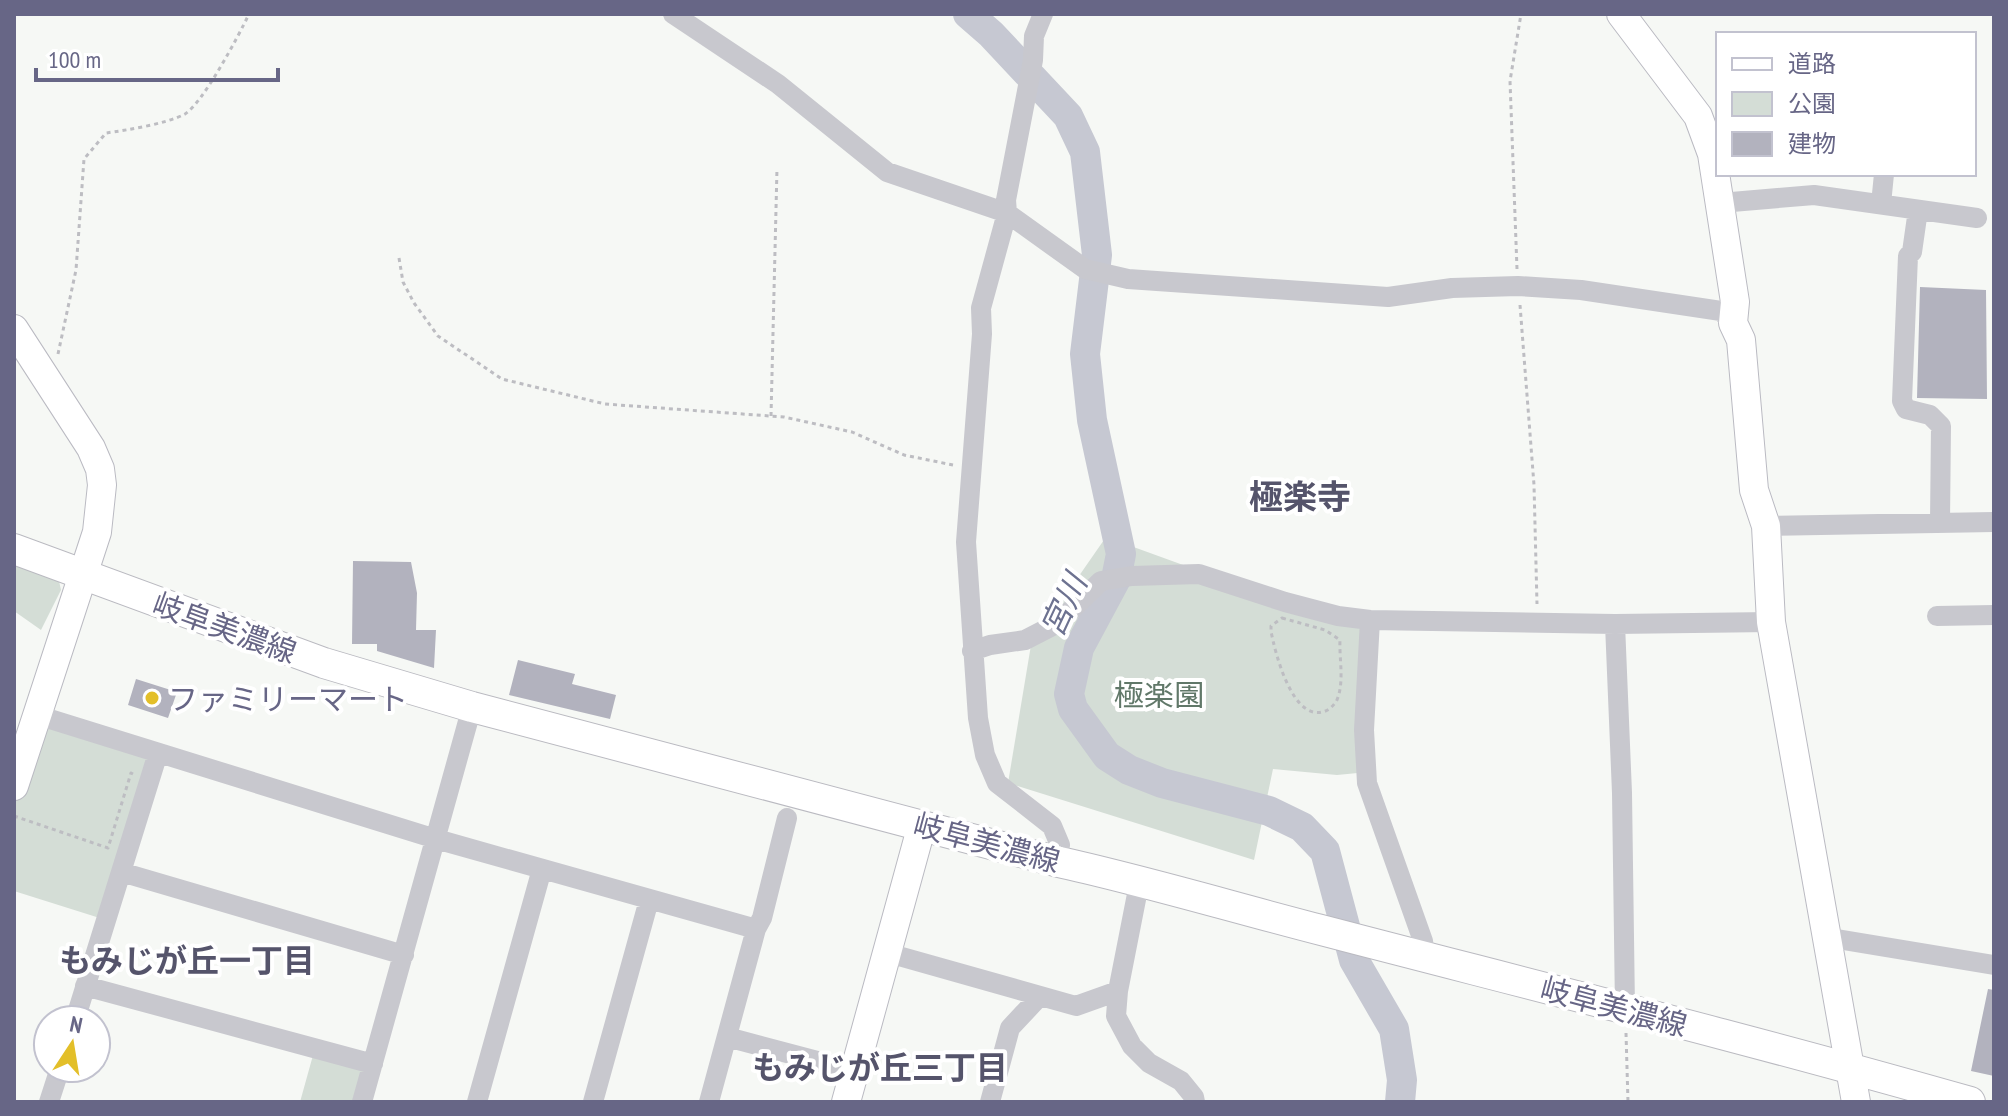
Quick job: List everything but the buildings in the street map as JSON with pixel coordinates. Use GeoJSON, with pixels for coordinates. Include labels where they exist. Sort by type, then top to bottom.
{"type":"FeatureCollection","features":[{"type":"Feature","properties":{"kind":"main road","name":"岐阜美濃線"},"geometry":{"type":"LineString","coordinates":[[14,549],[324,663],[472,707],[1055,861],[1140,879],[1324,931],[1970,1102]]}},
{"type":"Feature","properties":{"kind":"street"},"geometry":{"type":"LineString","coordinates":[[673,14],[778,84],[887,172],[1007,213],[1085,269],[1128,279],[1388,297],[1452,288],[1518,286],[1581,290],[1721,311],[1733,323],[1741,340],[1754,490],[1766,526],[1771,622],[1856,1102]]}},
{"type":"Feature","properties":{"kind":"street"},"geometry":{"type":"LineString","coordinates":[[1043,14],[1034,36],[1033,60],[1006,200],[1007,213],[981,308],[982,334],[966,542],[972,651],[985,755],[997,783],[1052,826],[1060,845],[1055,861]]}},
{"type":"Feature","properties":{"kind":"street"},"geometry":{"type":"LineString","coordinates":[[1621,14],[1698,116],[1712,154],[1735,302],[1733,323]]}},
{"type":"Feature","properties":{"kind":"street"},"geometry":{"type":"LineString","coordinates":[[1881,204],[1884,176]]}},
{"type":"Feature","properties":{"kind":"street"},"geometry":{"type":"LineString","coordinates":[[1720,203],[1814,195],[1977,218]]}},
{"type":"Feature","properties":{"kind":"street"},"geometry":{"type":"LineString","coordinates":[[1918,210],[1912,252],[1908,256],[1902,401],[1906,409],[1930,415],[1941,426],[1940,523]]}},
{"type":"Feature","properties":{"kind":"street"},"geometry":{"type":"LineString","coordinates":[[14,329],[91,448],[100,469],[102,485],[97,532],[14,786]]}},
{"type":"Feature","properties":{"kind":"street"},"geometry":{"type":"LineString","coordinates":[[1766,526],[1994,522]]}},
{"type":"Feature","properties":{"kind":"street"},"geometry":{"type":"LineString","coordinates":[[972,651],[1025,640],[1058,623],[1101,581],[1132,576],[1199,574],[1259,595],[1338,616],[1370,620],[1615,624],[1771,622]]}},
{"type":"Feature","properties":{"kind":"street"},"geometry":{"type":"LineString","coordinates":[[1937,616],[1994,615]]}},
{"type":"Feature","properties":{"kind":"street"},"geometry":{"type":"LineString","coordinates":[[1370,620],[1364,730],[1367,783],[1423,941],[1425,957]]}},
{"type":"Feature","properties":{"kind":"street"},"geometry":{"type":"LineString","coordinates":[[1615,624],[1622,793],[1625,1009]]}},
{"type":"Feature","properties":{"kind":"street"},"geometry":{"type":"LineString","coordinates":[[362,1102],[472,707]]}},
{"type":"Feature","properties":{"kind":"street"},"geometry":{"type":"LineString","coordinates":[[37,715],[436,839],[756,929]]}},
{"type":"Feature","properties":{"kind":"street"},"geometry":{"type":"LineString","coordinates":[[80,1004],[158,753]]}},
{"type":"Feature","properties":{"kind":"street"},"geometry":{"type":"LineString","coordinates":[[709,1102],[787,818]]}},
{"type":"Feature","properties":{"kind":"street"},"geometry":{"type":"LineString","coordinates":[[846,1102],[922,825]]}},
{"type":"Feature","properties":{"kind":"street"},"geometry":{"type":"LineString","coordinates":[[477,1102],[542,869]]}},
{"type":"Feature","properties":{"kind":"street"},"geometry":{"type":"LineString","coordinates":[[121,872],[404,955]]}},
{"type":"Feature","properties":{"kind":"street"},"geometry":{"type":"LineString","coordinates":[[1140,879],[1116,1016],[1132,1046],[1149,1063],[1181,1081],[1195,1102]]}},
{"type":"Feature","properties":{"kind":"street"},"geometry":{"type":"LineString","coordinates":[[593,1102],[649,900]]}},
{"type":"Feature","properties":{"kind":"street"},"geometry":{"type":"LineString","coordinates":[[1825,939],[1994,965]]}},
{"type":"Feature","properties":{"kind":"street"},"geometry":{"type":"LineString","coordinates":[[888,953],[1076,1006],[1118,991]]}},
{"type":"Feature","properties":{"kind":"street"},"geometry":{"type":"LineString","coordinates":[[85,986],[373,1064]]}},
{"type":"Feature","properties":{"kind":"street"},"geometry":{"type":"LineString","coordinates":[[990,1102],[1010,1028],[1039,997]]}},
{"type":"Feature","properties":{"kind":"street"},"geometry":{"type":"LineString","coordinates":[[727,1037],[855,1071]]}},
{"type":"Feature","properties":{"kind":"path"},"geometry":{"type":"LineString","coordinates":[[47,381],[60,348],[76,270],[84,159],[106,133],[185,114],[198,101],[249,14]]}},
{"type":"Feature","properties":{"kind":"path"},"geometry":{"type":"LineString","coordinates":[[1521,14],[1510,81],[1518,286],[1534,485],[1537,622]]}},
{"type":"Feature","properties":{"kind":"path"},"geometry":{"type":"LineString","coordinates":[[771,416],[777,168]]}},
{"type":"Feature","properties":{"kind":"path"},"geometry":{"type":"LineString","coordinates":[[399,258],[403,282],[438,336],[502,379],[605,404],[653,410],[771,416],[852,432],[904,455],[971,469]]}},
{"type":"Feature","properties":{"kind":"path"},"geometry":{"type":"LineString","coordinates":[[1282,618],[1325,630],[1340,640],[1339,684],[1335,702],[1329,711],[1308,712],[1297,703],[1285,682],[1271,631],[1271,626],[1282,618]]}},
{"type":"Feature","properties":{"kind":"path"},"geometry":{"type":"LineString","coordinates":[[14,816],[108,848],[131,773],[150,779]]}},
{"type":"Feature","properties":{"kind":"path"},"geometry":{"type":"LineString","coordinates":[[1625,1009],[1628,1102]]}},
{"type":"Feature","properties":{"kind":"green space","name":"極楽園"},"geometry":{"type":"Polygon","coordinates":[[[1106,537],[1285,602],[1370,620],[1368,772],[1337,775],[1273,769],[1254,860],[1008,783],[1031,645],[1106,537]]]}},
{"type":"Feature","properties":{"kind":"green space"},"geometry":{"type":"Polygon","coordinates":[[[14,540],[53,554],[61,590],[41,630],[14,611],[14,540]]]}},
{"type":"Feature","properties":{"kind":"green space"},"geometry":{"type":"Polygon","coordinates":[[[37,715],[158,753],[106,920],[14,891],[14,786],[37,715]]]}},
{"type":"Feature","properties":{"kind":"green space"},"geometry":{"type":"Polygon","coordinates":[[[315,1048],[373,1064],[362,1102],[300,1102],[315,1048]]]}},
{"type":"Feature","properties":{"kind":"waterway","name":"宮川"},"geometry":{"type":"LineString","coordinates":[[968,14],[991,34],[1068,116],[1085,152],[1097,255],[1085,354],[1092,420],[1121,554],[1116,579],[1079,648],[1069,694],[1073,709],[1107,756],[1129,770],[1162,783],[1269,811],[1302,827],[1325,851],[1354,960],[1394,1029],[1402,1080],[1400,1102]]}},
{"type":"Feature","properties":{"kind":"place","name":"ファミリーマート"},"geometry":{"type":"Point","coordinates":[152,698]}},
{"type":"Feature","properties":{"kind":"district","name":"極楽寺"},"geometry":{"type":"Point","coordinates":[1300,496]}},
{"type":"Feature","properties":{"kind":"district","name":"もみじが丘一丁目"},"geometry":{"type":"Point","coordinates":[187,960]}},
{"type":"Feature","properties":{"kind":"district","name":"もみじが丘三丁目"},"geometry":{"type":"Point","coordinates":[880,1067]}}]}
